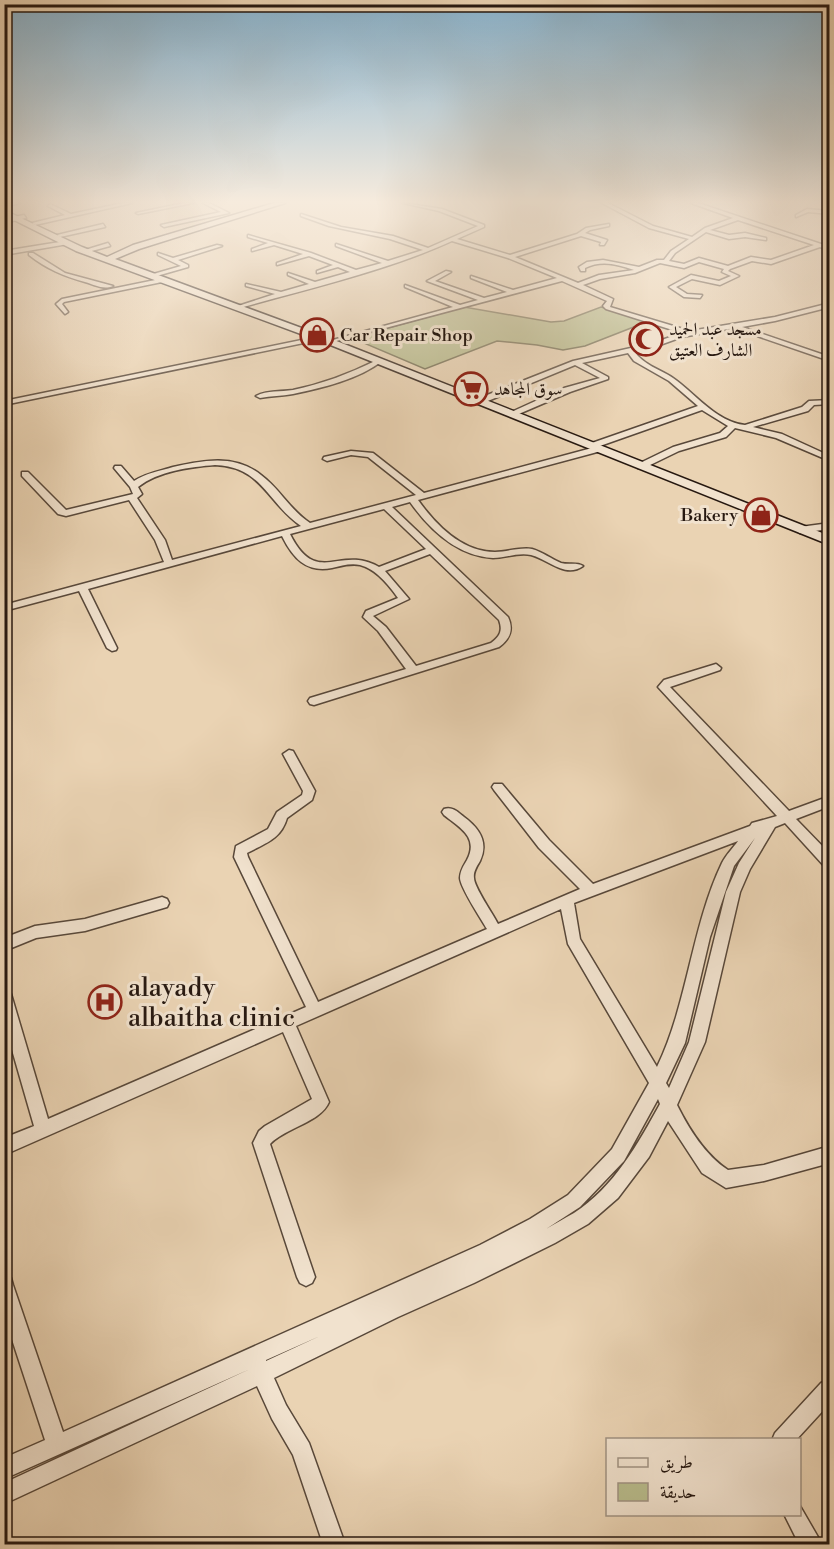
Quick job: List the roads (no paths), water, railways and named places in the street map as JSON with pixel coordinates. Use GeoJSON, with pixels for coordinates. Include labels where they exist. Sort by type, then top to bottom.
{"type":"FeatureCollection","features":[{"type":"Feature","properties":{"kind":"main road"},"geometry":{"type":"LineString","coordinates":[[154,275],[326,340],[830,541]]}},
{"type":"Feature","properties":{"kind":"street"},"geometry":{"type":"LineString","coordinates":[[62,275],[102,287],[165,280]]}},
{"type":"Feature","properties":{"kind":"street"},"geometry":{"type":"LineString","coordinates":[[293,275],[316,285]]}},
{"type":"Feature","properties":{"kind":"street"},"geometry":{"type":"LineString","coordinates":[[238,307],[345,275]]}},
{"type":"Feature","properties":{"kind":"street"},"geometry":{"type":"LineString","coordinates":[[441,275],[430,281],[484,300]]}},
{"type":"Feature","properties":{"kind":"street"},"geometry":{"type":"LineString","coordinates":[[552,275],[611,299],[606,306],[608,308],[689,333]]}},
{"type":"Feature","properties":{"kind":"street"},"geometry":{"type":"LineString","coordinates":[[576,286],[608,275]]}},
{"type":"Feature","properties":{"kind":"street"},"geometry":{"type":"LineString","coordinates":[[685,275],[721,283],[736,276],[734,275]]}},
{"type":"Feature","properties":{"kind":"street"},"geometry":{"type":"LineString","coordinates":[[473,277],[512,292]]}},
{"type":"Feature","properties":{"kind":"street"},"geometry":{"type":"LineString","coordinates":[[691,277],[672,287],[686,296],[700,297]]}},
{"type":"Feature","properties":{"kind":"street"},"geometry":{"type":"LineString","coordinates":[[4,403],[326,340],[561,279]]}},
{"type":"Feature","properties":{"kind":"street"},"geometry":{"type":"LineString","coordinates":[[65,312],[59,304],[62,301],[115,285]]}},
{"type":"Feature","properties":{"kind":"street"},"geometry":{"type":"LineString","coordinates":[[248,285],[281,295]]}},
{"type":"Feature","properties":{"kind":"street"},"geometry":{"type":"LineString","coordinates":[[408,286],[460,307]]}},
{"type":"Feature","properties":{"kind":"street"},"geometry":{"type":"LineString","coordinates":[[480,401],[575,362],[655,345],[689,333],[785,317],[830,305]]}},
{"type":"Feature","properties":{"kind":"street"},"geometry":{"type":"LineString","coordinates":[[733,326],[830,359]]}},
{"type":"Feature","properties":{"kind":"street"},"geometry":{"type":"LineString","coordinates":[[630,350],[636,360],[678,385],[703,408],[733,426],[779,436],[830,459]]}},
{"type":"Feature","properties":{"kind":"street"},"geometry":{"type":"LineString","coordinates":[[260,396],[322,384],[368,368],[379,361]]}},
{"type":"Feature","properties":{"kind":"street"},"geometry":{"type":"LineString","coordinates":[[511,414],[567,390],[605,379],[601,374],[575,362]]}},
{"type":"Feature","properties":{"kind":"street"},"geometry":{"type":"LineString","coordinates":[[745,428],[805,409],[812,404],[830,402]]}},
{"type":"Feature","properties":{"kind":"street"},"geometry":{"type":"LineString","coordinates":[[4,608],[595,447],[703,408]]}},
{"type":"Feature","properties":{"kind":"street"},"geometry":{"type":"LineString","coordinates":[[641,466],[676,449],[723,435],[733,426]]}},
{"type":"Feature","properties":{"kind":"street"},"geometry":{"type":"LineString","coordinates":[[327,459],[351,453],[370,455],[417,497],[422,512],[448,538],[466,549],[492,555],[516,551],[531,552],[563,568],[578,566]]}},
{"type":"Feature","properties":{"kind":"street"},"geometry":{"type":"LineString","coordinates":[[134,486],[151,476],[200,462],[227,462],[246,469],[262,480],[290,514],[308,526]]}},
{"type":"Feature","properties":{"kind":"street"},"geometry":{"type":"LineString","coordinates":[[25,474],[64,513],[132,498],[138,494],[118,468]]}},
{"type":"Feature","properties":{"kind":"street"},"geometry":{"type":"LineString","coordinates":[[132,498],[160,540],[169,562]]}},
{"type":"Feature","properties":{"kind":"street"},"geometry":{"type":"LineString","coordinates":[[314,701],[495,645],[504,639],[506,634],[507,627],[504,620],[385,505]]}},
{"type":"Feature","properties":{"kind":"street"},"geometry":{"type":"LineString","coordinates":[[800,530],[826,525]]}},
{"type":"Feature","properties":{"kind":"street"},"geometry":{"type":"LineString","coordinates":[[284,532],[296,552],[310,565],[326,567],[353,562],[380,570],[404,599],[370,613],[368,617],[382,629],[413,670]]}},
{"type":"Feature","properties":{"kind":"street"},"geometry":{"type":"LineString","coordinates":[[380,570],[431,550]]}},
{"type":"Feature","properties":{"kind":"street"},"geometry":{"type":"LineString","coordinates":[[82,586],[112,648]]}},
{"type":"Feature","properties":{"kind":"street"},"geometry":{"type":"LineString","coordinates":[[716,669],[678,679],[663,687],[771,821],[830,863]]}},
{"type":"Feature","properties":{"kind":"street"},"geometry":{"type":"LineString","coordinates":[[289,754],[309,791],[308,797],[280,814],[278,826],[273,833],[241,850],[241,857],[314,1009]]}},
{"type":"Feature","properties":{"kind":"street"},"geometry":{"type":"LineString","coordinates":[[498,787],[544,844],[591,891]]}},
{"type":"Feature","properties":{"kind":"street"},"geometry":{"type":"LineString","coordinates":[[4,1147],[314,1009],[567,900],[723,842],[771,821],[830,801]]}},
{"type":"Feature","properties":{"kind":"street"},"geometry":{"type":"LineString","coordinates":[[448,812],[475,832],[479,846],[466,874],[467,880],[495,931]]}},
{"type":"Feature","properties":{"kind":"street"},"geometry":{"type":"LineString","coordinates":[[4,1494],[259,1364],[376,1299],[486,1251],[536,1225],[574,1201],[618,1155],[658,1083],[677,1043],[703,937],[728,864],[771,821]]}},
{"type":"Feature","properties":{"kind":"street"},"geometry":{"type":"LineString","coordinates":[[4,1469],[57,1445],[468,1277],[549,1238],[582,1218],[612,1192],[626,1174],[643,1151],[669,1104],[697,1042],[734,892],[744,867],[771,821]]}},
{"type":"Feature","properties":{"kind":"street"},"geometry":{"type":"LineString","coordinates":[[567,900],[573,940],[658,1083],[678,1124],[708,1167],[726,1179],[764,1173],[830,1154]]}},
{"type":"Feature","properties":{"kind":"street"},"geometry":{"type":"LineString","coordinates":[[4,945],[35,932],[85,925],[162,903]]}},
{"type":"Feature","properties":{"kind":"street"},"geometry":{"type":"LineString","coordinates":[[4,993],[43,1130]]}},
{"type":"Feature","properties":{"kind":"street"},"geometry":{"type":"LineString","coordinates":[[286,1022],[321,1102],[312,1110],[267,1134],[261,1143],[306,1276]]}},
{"type":"Feature","properties":{"kind":"street"},"geometry":{"type":"LineString","coordinates":[[4,1285],[57,1445]]}},
{"type":"Feature","properties":{"kind":"street"},"geometry":{"type":"LineString","coordinates":[[259,1364],[279,1412],[302,1450],[334,1545]]}},
{"type":"Feature","properties":{"kind":"street"},"geometry":{"type":"LineString","coordinates":[[784,1438],[828,1389]]}},
{"type":"Feature","properties":{"kind":"street"},"geometry":{"type":"LineString","coordinates":[[795,1516],[811,1545]]}},
{"type":"Feature","properties":{"kind":"place","name":"Car Repair Shop"},"geometry":{"type":"Point","coordinates":[317,335]}},
{"type":"Feature","properties":{"kind":"place","name":"مسجد عبد الحميد الشارف العتيق"},"geometry":{"type":"Point","coordinates":[646,339]}},
{"type":"Feature","properties":{"kind":"place","name":"سوق المجاهد"},"geometry":{"type":"Point","coordinates":[471,389]}},
{"type":"Feature","properties":{"kind":"place","name":"Bakery"},"geometry":{"type":"Point","coordinates":[761,515]}},
{"type":"Feature","properties":{"kind":"place","name":"alayady albaitha clinic"},"geometry":{"type":"Point","coordinates":[105,1002]}}]}
